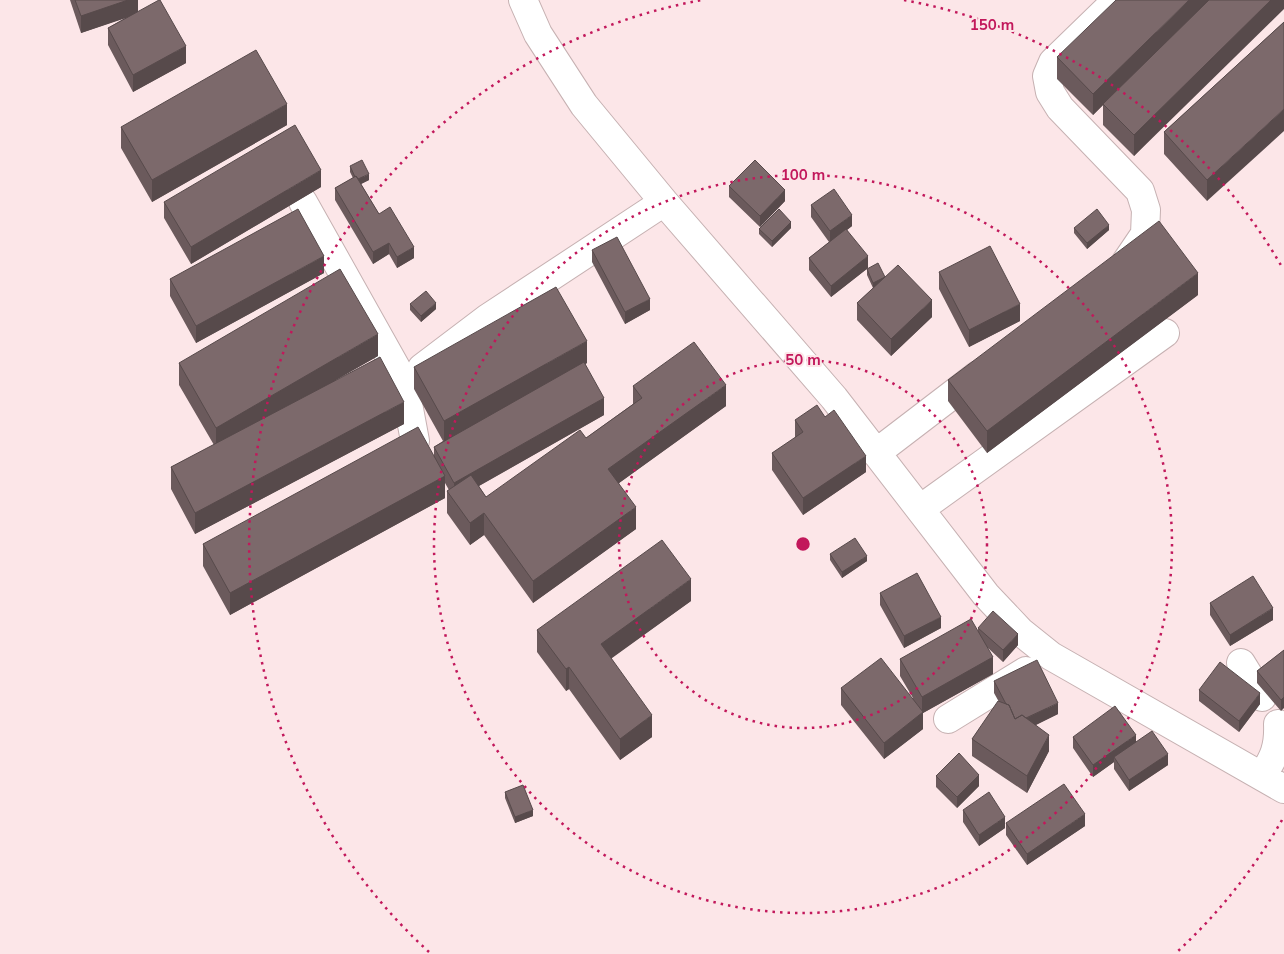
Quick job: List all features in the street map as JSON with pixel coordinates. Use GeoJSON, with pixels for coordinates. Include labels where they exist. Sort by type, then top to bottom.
{"type":"FeatureCollection","features":[{"type":"Feature","properties":{"kind":"street"},"geometry":{"type":"LineString","coordinates":[[523,0],[538,34],[584,105],[664,202],[793,348],[834,398],[986,595],[1021,632],[1051,656],[1273,782],[1274,758],[1280,732]]}},
{"type":"Feature","properties":{"kind":"street"},"geometry":{"type":"LineString","coordinates":[[1104,279],[1128,261],[1145,234],[1146,210],[1140,191],[1060,108],[1050,92],[1047,76],[1053,62],[1117,0]]}},
{"type":"Feature","properties":{"kind":"street"},"geometry":{"type":"LineString","coordinates":[[303,202],[404,382],[415,441],[409,450],[375,469]]}},
{"type":"Feature","properties":{"kind":"street"},"geometry":{"type":"LineString","coordinates":[[404,382],[488,318],[664,202]]}},
{"type":"Feature","properties":{"kind":"street"},"geometry":{"type":"LineString","coordinates":[[920,509],[1164,333]]}},
{"type":"Feature","properties":{"kind":"street"},"geometry":{"type":"LineString","coordinates":[[876,453],[994,363]]}},
{"type":"Feature","properties":{"kind":"street"},"geometry":{"type":"LineString","coordinates":[[948,720],[1051,656]]}},
{"type":"Feature","properties":{"kind":"street"},"geometry":{"type":"LineString","coordinates":[[1241,663],[1262,697]]}},
{"type":"Feature","properties":{"kind":"building"},"geometry":{"type":"Polygon","coordinates":[[[75,0],[128,0],[81,16],[75,0]]]}},
{"type":"Feature","properties":{"kind":"building"},"geometry":{"type":"Polygon","coordinates":[[[159,0],[186,46],[133,75],[108,28],[159,0]]]}},
{"type":"Feature","properties":{"kind":"building"},"geometry":{"type":"Polygon","coordinates":[[[1116,0],[1189,0],[1093,94],[1057,57],[1116,0]]]}},
{"type":"Feature","properties":{"kind":"building"},"geometry":{"type":"Polygon","coordinates":[[[1209,0],[1271,0],[1134,135],[1103,104],[1209,0]]]}},
{"type":"Feature","properties":{"kind":"building"},"geometry":{"type":"Polygon","coordinates":[[[1284,22],[1284,109],[1207,180],[1164,132],[1284,22]]]}},
{"type":"Feature","properties":{"kind":"building"},"geometry":{"type":"Polygon","coordinates":[[[256,50],[287,104],[152,180],[121,127],[256,50]]]}},
{"type":"Feature","properties":{"kind":"building"},"geometry":{"type":"Polygon","coordinates":[[[295,125],[321,170],[191,247],[164,202],[295,125]]]}},
{"type":"Feature","properties":{"kind":"building"},"geometry":{"type":"Polygon","coordinates":[[[362,160],[369,174],[358,179],[355,177],[350,166],[362,160]]]}},
{"type":"Feature","properties":{"kind":"building"},"geometry":{"type":"Polygon","coordinates":[[[755,160],[785,190],[760,216],[729,186],[755,160]]]}},
{"type":"Feature","properties":{"kind":"building"},"geometry":{"type":"Polygon","coordinates":[[[356,176],[379,214],[390,207],[414,247],[397,257],[389,243],[373,252],[335,188],[356,176]]]}},
{"type":"Feature","properties":{"kind":"building"},"geometry":{"type":"Polygon","coordinates":[[[834,189],[852,215],[830,231],[811,205],[834,189]]]}},
{"type":"Feature","properties":{"kind":"building"},"geometry":{"type":"Polygon","coordinates":[[[298,209],[324,256],[196,326],[170,279],[298,209]]]}},
{"type":"Feature","properties":{"kind":"building"},"geometry":{"type":"Polygon","coordinates":[[[779,209],[791,222],[772,241],[759,229],[779,209]]]}},
{"type":"Feature","properties":{"kind":"building"},"geometry":{"type":"Polygon","coordinates":[[[1097,209],[1109,225],[1087,243],[1074,228],[1097,209]]]}},
{"type":"Feature","properties":{"kind":"building"},"geometry":{"type":"Polygon","coordinates":[[[1159,221],[1198,273],[987,431],[948,380],[1159,221]]]}},
{"type":"Feature","properties":{"kind":"building"},"geometry":{"type":"Polygon","coordinates":[[[846,229],[868,256],[831,286],[809,258],[846,229]]]}},
{"type":"Feature","properties":{"kind":"building"},"geometry":{"type":"Polygon","coordinates":[[[617,237],[650,299],[625,312],[592,250],[617,237]]]}},
{"type":"Feature","properties":{"kind":"building"},"geometry":{"type":"Polygon","coordinates":[[[990,246],[1020,304],[969,330],[939,272],[990,246]]]}},
{"type":"Feature","properties":{"kind":"building"},"geometry":{"type":"Polygon","coordinates":[[[878,263],[885,277],[873,283],[867,269],[878,263]]]}},
{"type":"Feature","properties":{"kind":"building"},"geometry":{"type":"Polygon","coordinates":[[[898,265],[932,300],[891,339],[857,303],[898,265]]]}},
{"type":"Feature","properties":{"kind":"building"},"geometry":{"type":"Polygon","coordinates":[[[340,269],[378,334],[216,428],[179,363],[340,269]]]}},
{"type":"Feature","properties":{"kind":"building"},"geometry":{"type":"Polygon","coordinates":[[[556,287],[587,341],[444,421],[414,367],[556,287]]]}},
{"type":"Feature","properties":{"kind":"building"},"geometry":{"type":"Polygon","coordinates":[[[426,291],[436,303],[421,316],[410,304],[426,291]]]}},
{"type":"Feature","properties":{"kind":"building"},"geometry":{"type":"Polygon","coordinates":[[[694,342],[726,385],[608,469],[636,507],[533,581],[484,513],[470,523],[447,491],[471,475],[486,497],[580,430],[586,438],[642,398],[633,386],[694,342]]]}},
{"type":"Feature","properties":{"kind":"building"},"geometry":{"type":"Polygon","coordinates":[[[380,357],[404,402],[195,513],[171,467],[380,357]]]}},
{"type":"Feature","properties":{"kind":"building"},"geometry":{"type":"Polygon","coordinates":[[[584,362],[604,398],[454,483],[434,447],[584,362]]]}},
{"type":"Feature","properties":{"kind":"building"},"geometry":{"type":"Polygon","coordinates":[[[817,405],[825,417],[834,410],[866,456],[803,498],[772,453],[803,432],[795,420],[817,405]]]}},
{"type":"Feature","properties":{"kind":"building"},"geometry":{"type":"Polygon","coordinates":[[[418,427],[445,476],[230,593],[203,544],[418,427]]]}},
{"type":"Feature","properties":{"kind":"building"},"geometry":{"type":"Polygon","coordinates":[[[855,538],[867,556],[842,572],[830,554],[855,538]]]}},
{"type":"Feature","properties":{"kind":"building"},"geometry":{"type":"Polygon","coordinates":[[[662,540],[691,579],[601,644],[652,715],[620,739],[569,667],[566,669],[537,630],[662,540]]]}},
{"type":"Feature","properties":{"kind":"building"},"geometry":{"type":"Polygon","coordinates":[[[917,573],[941,617],[904,636],[880,593],[917,573]]]}},
{"type":"Feature","properties":{"kind":"building"},"geometry":{"type":"Polygon","coordinates":[[[1253,576],[1273,608],[1230,635],[1210,603],[1253,576]]]}},
{"type":"Feature","properties":{"kind":"building"},"geometry":{"type":"Polygon","coordinates":[[[993,611],[1018,634],[1003,650],[978,628],[993,611]]]}},
{"type":"Feature","properties":{"kind":"building"},"geometry":{"type":"Polygon","coordinates":[[[971,619],[993,657],[922,697],[900,659],[971,619]]]}},
{"type":"Feature","properties":{"kind":"building"},"geometry":{"type":"Polygon","coordinates":[[[1284,650],[1284,697],[1281,700],[1257,671],[1284,650]]]}},
{"type":"Feature","properties":{"kind":"building"},"geometry":{"type":"Polygon","coordinates":[[[881,658],[923,712],[884,743],[841,688],[881,658]]]}},
{"type":"Feature","properties":{"kind":"building"},"geometry":{"type":"Polygon","coordinates":[[[1037,660],[1058,703],[1026,718],[1022,715],[1015,719],[1009,705],[1006,704],[994,681],[1037,660]]]}},
{"type":"Feature","properties":{"kind":"building"},"geometry":{"type":"Polygon","coordinates":[[[1220,662],[1260,693],[1239,721],[1199,690],[1220,662]]]}},
{"type":"Feature","properties":{"kind":"building"},"geometry":{"type":"Polygon","coordinates":[[[998,701],[1009,705],[1015,719],[1022,715],[1049,735],[1027,776],[972,739],[998,701]]]}},
{"type":"Feature","properties":{"kind":"building"},"geometry":{"type":"Polygon","coordinates":[[[1115,706],[1136,735],[1093,765],[1073,737],[1115,706]]]}},
{"type":"Feature","properties":{"kind":"building"},"geometry":{"type":"Polygon","coordinates":[[[1152,731],[1168,754],[1129,780],[1114,757],[1152,731]]]}},
{"type":"Feature","properties":{"kind":"building"},"geometry":{"type":"Polygon","coordinates":[[[959,753],[979,775],[957,797],[936,776],[959,753]]]}},
{"type":"Feature","properties":{"kind":"building"},"geometry":{"type":"Polygon","coordinates":[[[1064,784],[1085,814],[1027,854],[1006,823],[1064,784]]]}},
{"type":"Feature","properties":{"kind":"building"},"geometry":{"type":"Polygon","coordinates":[[[523,785],[533,810],[515,817],[505,792],[523,785]]]}},
{"type":"Feature","properties":{"kind":"building"},"geometry":{"type":"Polygon","coordinates":[[[989,792],[1005,817],[979,835],[963,810],[989,792]]]}}]}
